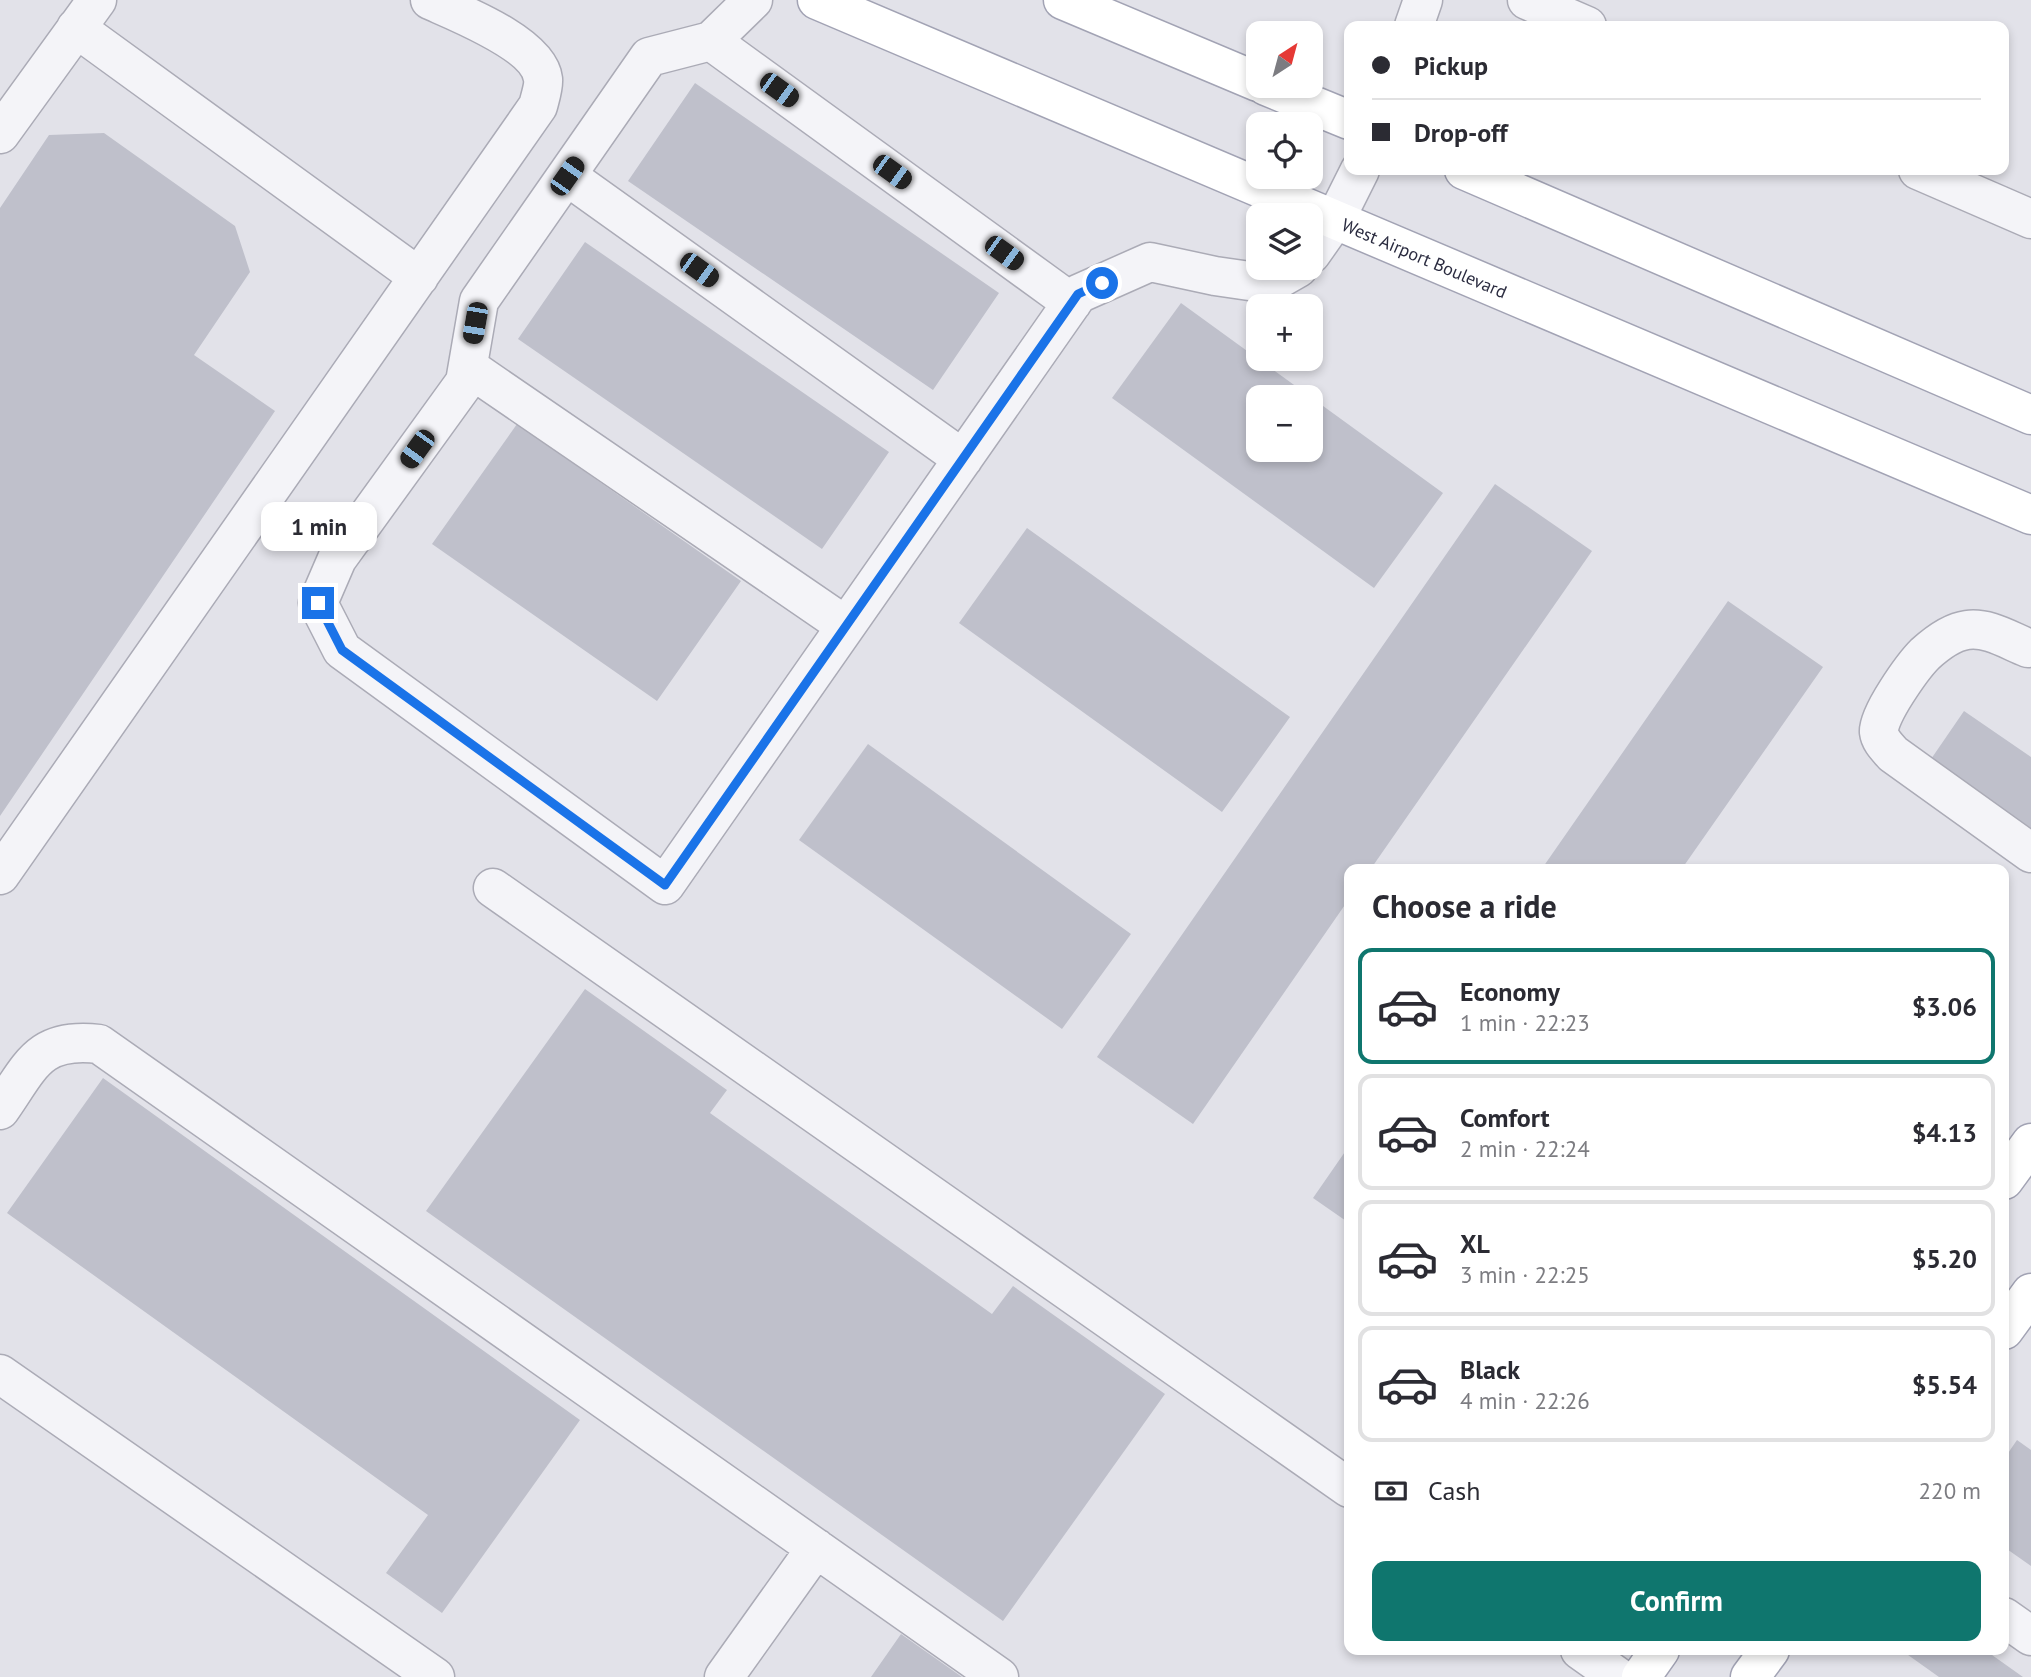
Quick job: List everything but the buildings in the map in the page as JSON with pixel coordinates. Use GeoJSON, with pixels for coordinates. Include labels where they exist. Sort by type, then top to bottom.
{"type":"FeatureCollection","features":[{"type":"Feature","properties":{"kind":"main road","name":"West Airport Boulevard"},"geometry":{"type":"LineString","coordinates":[[817,0],[2031,515]]}},
{"type":"Feature","properties":{"kind":"main road"},"geometry":{"type":"LineString","coordinates":[[1063,0],[1246,77]]}},
{"type":"Feature","properties":{"kind":"main road"},"geometry":{"type":"LineString","coordinates":[[1295,98],[1344,118]]}},
{"type":"Feature","properties":{"kind":"main road"},"geometry":{"type":"LineString","coordinates":[[1476,175],[2031,415]]}},
{"type":"Feature","properties":{"kind":"main road"},"geometry":{"type":"LineString","coordinates":[[2009,1173],[2031,1143]]}},
{"type":"Feature","properties":{"kind":"main road"},"geometry":{"type":"LineString","coordinates":[[2009,1323],[2031,1293]]}},
{"type":"Feature","properties":{"kind":"main road"},"geometry":{"type":"LineString","coordinates":[[1641,1677],[1656,1655]]}},
{"type":"Feature","properties":{"kind":"main road"},"geometry":{"type":"LineString","coordinates":[[1751,1677],[1766,1655]]}},
{"type":"Feature","properties":{"kind":"lane"},"geometry":{"type":"LineString","coordinates":[[0,875],[538,106],[543,78],[530,54],[488,27],[430,0]]}},
{"type":"Feature","properties":{"kind":"lane"},"geometry":{"type":"LineString","coordinates":[[753,0],[712,41],[649,57],[479,301],[465,382],[337,559],[318,603],[342,650],[665,885],[1078,294],[1150,262],[1270,284],[1277,280]]}},
{"type":"Feature","properties":{"kind":"lane"},"geometry":{"type":"LineString","coordinates":[[1416,21],[1423,0]]}},
{"type":"Feature","properties":{"kind":"lane"},"geometry":{"type":"LineString","coordinates":[[1527,0],[1575,21]]}},
{"type":"Feature","properties":{"kind":"lane"},"geometry":{"type":"LineString","coordinates":[[0,134],[87,14],[419,277]]}},
{"type":"Feature","properties":{"kind":"lane"},"geometry":{"type":"LineString","coordinates":[[712,41],[1072,303]]}},
{"type":"Feature","properties":{"kind":"lane"},"geometry":{"type":"LineString","coordinates":[[1323,237],[1335,220],[1358,175]]}},
{"type":"Feature","properties":{"kind":"lane"},"geometry":{"type":"LineString","coordinates":[[1930,175],[2031,219]]}},
{"type":"Feature","properties":{"kind":"lane"},"geometry":{"type":"LineString","coordinates":[[567,176],[963,459]]}},
{"type":"Feature","properties":{"kind":"lane"},"geometry":{"type":"LineString","coordinates":[[468,367],[846,626]]}},
{"type":"Feature","properties":{"kind":"lane"},"geometry":{"type":"LineString","coordinates":[[2030,646],[1983,629],[1964,630],[1948,637],[1924,656],[1882,716],[1879,731],[1883,743],[1893,754],[2031,853]]}},
{"type":"Feature","properties":{"kind":"lane"},"geometry":{"type":"LineString","coordinates":[[493,888],[1344,1484]]}},
{"type":"Feature","properties":{"kind":"lane"},"geometry":{"type":"LineString","coordinates":[[0,1110],[37,1059],[53,1047],[75,1041],[99,1044],[999,1677]]}},
{"type":"Feature","properties":{"kind":"lane"},"geometry":{"type":"LineString","coordinates":[[0,1374],[435,1677]]}},
{"type":"Feature","properties":{"kind":"lane"},"geometry":{"type":"LineString","coordinates":[[724,1677],[816,1548]]}},
{"type":"Feature","properties":{"kind":"lane"},"geometry":{"type":"LineString","coordinates":[[2009,1620],[2031,1636]]}},
{"type":"Feature","properties":{"kind":"lane"},"geometry":{"type":"LineString","coordinates":[[1587,1655],[1618,1677]]}},
{"type":"Feature","properties":{"kind":"route"},"geometry":{"type":"LineString","coordinates":[[318,603],[342,650],[665,885],[1078,294],[1102,283]]}}]}
